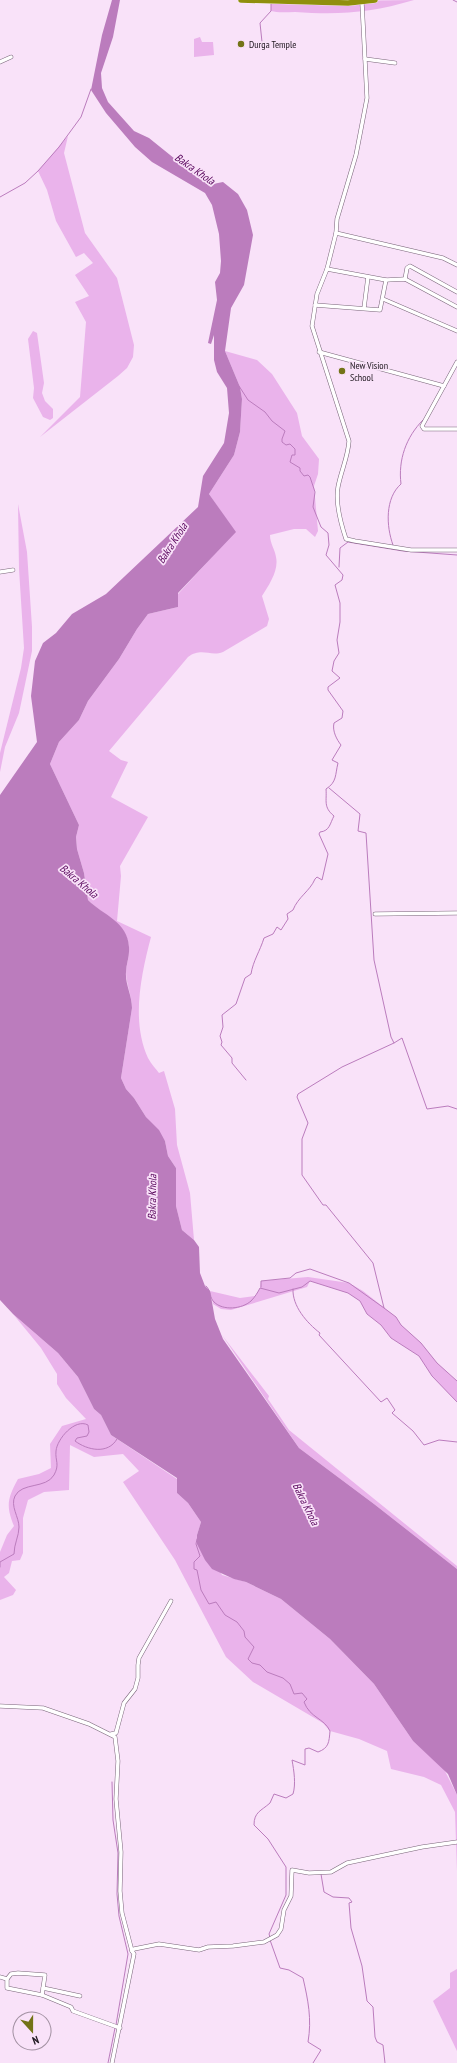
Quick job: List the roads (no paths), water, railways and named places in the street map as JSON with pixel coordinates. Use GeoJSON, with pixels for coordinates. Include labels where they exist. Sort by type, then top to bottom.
{"type":"FeatureCollection","features":[{"type":"Feature","properties":{"kind":"highway"},"geometry":{"type":"LineString","coordinates":[[241,0],[362,3],[375,0]]}},
{"type":"Feature","properties":{"kind":"street"},"geometry":{"type":"LineString","coordinates":[[362,3],[367,98],[356,155],[337,219],[336,233],[327,269],[317,294],[312,326],[319,352],[349,441],[348,453],[338,483],[337,495],[346,539],[411,550],[457,550]]}},
{"type":"Feature","properties":{"kind":"street"},"geometry":{"type":"LineString","coordinates":[[0,62],[11,57]]}},
{"type":"Feature","properties":{"kind":"street"},"geometry":{"type":"LineString","coordinates":[[365,59],[395,63]]}},
{"type":"Feature","properties":{"kind":"street"},"geometry":{"type":"LineString","coordinates":[[336,233],[443,258],[457,265]]}},
{"type":"Feature","properties":{"kind":"street"},"geometry":{"type":"LineString","coordinates":[[405,279],[407,268],[410,266],[457,292]]}},
{"type":"Feature","properties":{"kind":"street"},"geometry":{"type":"LineString","coordinates":[[327,269],[386,280],[405,279],[457,307]]}},
{"type":"Feature","properties":{"kind":"street"},"geometry":{"type":"LineString","coordinates":[[364,308],[368,277]]}},
{"type":"Feature","properties":{"kind":"street"},"geometry":{"type":"LineString","coordinates":[[315,305],[380,310],[386,280]]}},
{"type":"Feature","properties":{"kind":"street"},"geometry":{"type":"LineString","coordinates":[[383,299],[457,330]]}},
{"type":"Feature","properties":{"kind":"street"},"geometry":{"type":"LineString","coordinates":[[319,352],[444,386]]}},
{"type":"Feature","properties":{"kind":"street"},"geometry":{"type":"LineString","coordinates":[[457,362],[422,426],[427,430],[457,429]]}},
{"type":"Feature","properties":{"kind":"street"},"geometry":{"type":"LineString","coordinates":[[0,572],[14,570]]}},
{"type":"Feature","properties":{"kind":"street"},"geometry":{"type":"LineString","coordinates":[[375,914],[457,913]]}},
{"type":"Feature","properties":{"kind":"street"},"geometry":{"type":"LineString","coordinates":[[111,1734],[116,1733],[124,1703],[135,1689],[138,1678],[138,1664],[142,1651],[170,1601]]}},
{"type":"Feature","properties":{"kind":"street"},"geometry":{"type":"LineString","coordinates":[[0,1706],[43,1708],[111,1734],[115,1737],[117,1747],[116,1799],[121,1852],[120,1896],[132,1951],[134,1954],[112,2063]]}},
{"type":"Feature","properties":{"kind":"street"},"geometry":{"type":"LineString","coordinates":[[132,1951],[139,1947],[158,1944],[199,1950],[208,1947],[264,1942],[277,1935],[281,1929],[284,1910],[291,1896],[292,1870],[309,1873],[331,1872],[348,1863],[422,1847],[457,1842]]}},
{"type":"Feature","properties":{"kind":"street"},"geometry":{"type":"LineString","coordinates":[[42,1995],[45,1975],[18,1972],[11,1974],[7,1979],[7,1988],[42,1995],[71,2007],[73,2011],[120,2028]]}},
{"type":"Feature","properties":{"kind":"street"},"geometry":{"type":"LineString","coordinates":[[0,1977],[7,1979]]}},
{"type":"Feature","properties":{"kind":"street"},"geometry":{"type":"LineString","coordinates":[[43,1988],[80,1996]]}},
{"type":"Feature","properties":{"kind":"water","name":"Bakra Khola"},"geometry":{"type":"Polygon","coordinates":[[[112,0],[120,0],[113,37],[101,73],[102,88],[108,102],[134,131],[149,138],[180,163],[202,173],[213,184],[223,182],[238,194],[247,210],[253,235],[244,285],[231,308],[225,351],[240,387],[242,399],[240,432],[234,455],[209,494],[236,532],[178,593],[178,607],[148,614],[119,659],[88,701],[79,720],[59,742],[50,764],[79,825],[76,837],[77,849],[84,873],[88,900],[120,925],[128,938],[129,950],[126,976],[132,1008],[121,1078],[126,1089],[134,1098],[146,1117],[159,1130],[165,1141],[168,1156],[176,1168],[176,1206],[182,1230],[194,1240],[199,1247],[200,1273],[205,1286],[210,1291],[215,1319],[223,1339],[299,1448],[457,1569],[457,1795],[448,1774],[413,1741],[374,1684],[330,1639],[281,1599],[246,1582],[234,1579],[212,1569],[205,1560],[197,1544],[197,1535],[201,1522],[188,1503],[177,1493],[177,1478],[111,1435],[101,1415],[94,1409],[78,1377],[58,1353],[13,1314],[0,1300],[0,795],[37,742],[31,696],[35,661],[43,643],[56,633],[72,614],[106,594],[198,507],[203,476],[224,443],[229,413],[227,388],[217,372],[214,360],[214,335],[211,344],[208,343],[217,300],[215,282],[220,273],[221,261],[219,234],[212,205],[205,193],[152,162],[135,147],[106,113],[91,90],[102,35],[112,0]]]}},
{"type":"Feature","properties":{"kind":"waterway"},"geometry":{"type":"LineString","coordinates":[[453,0],[457,2]]}},
{"type":"Feature","properties":{"kind":"waterway"},"geometry":{"type":"LineString","coordinates":[[259,44],[262,42],[260,23],[271,11],[271,4]]}},
{"type":"Feature","properties":{"kind":"waterway"},"geometry":{"type":"LineString","coordinates":[[0,197],[25,183],[38,171],[59,147],[81,117],[91,89]]}},
{"type":"Feature","properties":{"kind":"waterway"},"geometry":{"type":"LineString","coordinates":[[239,386],[248,400],[265,412],[272,421],[285,431],[282,442],[286,445],[290,444],[295,449],[295,455],[292,455],[290,462],[300,468],[300,471],[304,476],[308,475],[310,477],[315,492],[313,507],[321,527],[328,533],[329,545],[326,555],[343,575],[342,580],[335,585],[340,603],[340,622],[337,640],[339,653],[334,661],[332,671],[340,678],[328,687],[328,690],[343,711],[342,718],[334,723],[335,735],[341,745],[332,760],[338,763],[334,781],[326,789],[327,807],[334,816],[328,828],[319,834],[328,854],[322,880],[317,877],[315,879],[295,905],[293,910],[287,914],[288,919],[281,930],[277,927],[273,934],[264,938],[251,974],[245,978],[236,1004],[222,1015],[223,1027],[220,1036],[222,1042],[221,1045],[232,1058],[232,1063],[246,1080]]}},
{"type":"Feature","properties":{"kind":"waterway"},"geometry":{"type":"LineString","coordinates":[[393,545],[388,521],[390,504],[392,497],[401,484],[400,475],[404,449],[412,434],[423,420]]}},
{"type":"Feature","properties":{"kind":"waterway"},"geometry":{"type":"LineString","coordinates":[[339,567],[340,548],[348,542],[403,551],[457,555]]}},
{"type":"Feature","properties":{"kind":"waterway"},"geometry":{"type":"LineString","coordinates":[[329,788],[360,814],[358,831],[366,833],[374,960],[391,1037],[394,1043],[402,1038],[427,1109],[448,1106],[457,1109]]}},
{"type":"Feature","properties":{"kind":"waterway"},"geometry":{"type":"LineString","coordinates":[[394,1043],[342,1067],[298,1094],[297,1097],[308,1123],[302,1139],[302,1175],[323,1205],[326,1205],[373,1263],[384,1308],[396,1317],[401,1325],[421,1343],[437,1363],[457,1381]]}},
{"type":"Feature","properties":{"kind":"waterway"},"geometry":{"type":"LineString","coordinates":[[261,1287],[261,1281],[290,1278],[296,1273],[310,1269],[349,1283],[384,1308]]}},
{"type":"Feature","properties":{"kind":"waterway"},"geometry":{"type":"LineString","coordinates":[[206,1286],[214,1302],[227,1308],[247,1304],[254,1298],[260,1288],[279,1293],[302,1287],[310,1281],[348,1293],[360,1301],[367,1314],[381,1325],[391,1338],[419,1356],[432,1376],[457,1402]]}},
{"type":"Feature","properties":{"kind":"waterway"},"geometry":{"type":"LineString","coordinates":[[293,1289],[295,1302],[305,1319],[320,1333],[319,1335],[381,1402],[387,1398],[395,1410],[392,1413],[413,1431],[424,1445],[439,1440],[457,1442]]}},
{"type":"Feature","properties":{"kind":"waterway"},"geometry":{"type":"LineString","coordinates":[[0,1567],[0,1562],[14,1554],[19,1527],[14,1508],[15,1496],[23,1489],[46,1482],[54,1475],[57,1468],[57,1446],[63,1436],[72,1427],[78,1424],[83,1424],[88,1425],[89,1432],[87,1436],[77,1438],[75,1441],[85,1447],[91,1449],[103,1449],[113,1444],[117,1439]]}},
{"type":"Feature","properties":{"kind":"waterway"},"geometry":{"type":"LineString","coordinates":[[197,1539],[196,1544],[200,1556],[194,1562],[194,1569],[197,1570],[201,1590],[209,1604],[216,1602],[225,1615],[237,1622],[244,1631],[245,1637],[254,1647],[248,1659],[252,1663],[260,1665],[267,1672],[283,1678],[290,1684],[294,1694],[302,1693],[307,1699],[304,1702],[307,1707],[313,1715],[324,1723],[330,1731],[329,1741],[324,1749],[318,1752],[309,1748],[305,1749],[305,1765],[292,1760],[295,1782],[293,1794],[286,1798],[274,1794],[270,1803],[255,1817],[254,1825],[268,1839],[286,1867],[286,1895],[269,1934],[270,1937]]}},
{"type":"Feature","properties":{"kind":"waterway"},"geometry":{"type":"LineString","coordinates":[[112,1782],[113,1820],[118,1853],[117,1894],[119,1916],[128,1954],[116,2025]]}},
{"type":"Feature","properties":{"kind":"waterway"},"geometry":{"type":"LineString","coordinates":[[321,1874],[324,1892],[333,1897],[349,1898],[352,1902],[349,1903],[351,1928],[362,1966],[367,2001],[373,2007],[375,2037],[377,2042],[383,2045],[385,2063]]}},
{"type":"Feature","properties":{"kind":"waterway"},"geometry":{"type":"LineString","coordinates":[[270,1940],[280,1968],[289,1970],[303,1978],[308,2002],[308,2042],[321,2050],[313,2063]]}},
{"type":"Feature","properties":{"kind":"waterway"},"geometry":{"type":"LineString","coordinates":[[108,2063],[115,2028]]}},
{"type":"Feature","properties":{"kind":"place","name":"Durga Temple"},"geometry":{"type":"Point","coordinates":[241,44]}},
{"type":"Feature","properties":{"kind":"place","name":"New Vision School"},"geometry":{"type":"Point","coordinates":[342,371]}}]}
